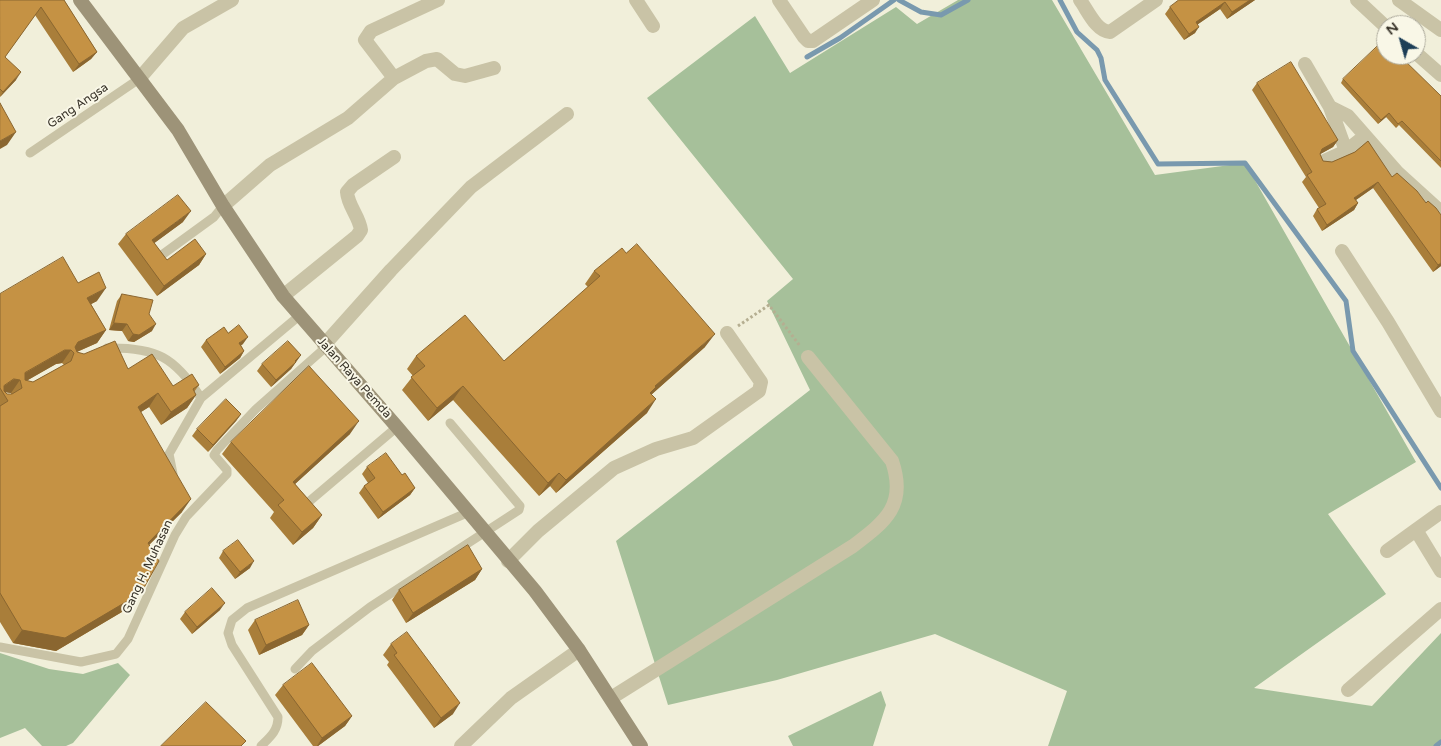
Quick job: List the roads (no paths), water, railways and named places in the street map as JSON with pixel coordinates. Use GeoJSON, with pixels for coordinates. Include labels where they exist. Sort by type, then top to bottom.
{"type":"FeatureCollection","features":[{"type":"Feature","properties":{"kind":"main road","name":"Jalan Raya Pemda"},"geometry":{"type":"LineString","coordinates":[[80,0],[178,130],[223,206],[283,296],[397,427],[535,591],[579,650],[641,746]]}},
{"type":"Feature","properties":{"kind":"street"},"geometry":{"type":"LineString","coordinates":[[139,78],[183,28],[232,0]]}},
{"type":"Feature","properties":{"kind":"street"},"geometry":{"type":"LineString","coordinates":[[394,78],[365,40],[366,36],[371,31],[438,0]]}},
{"type":"Feature","properties":{"kind":"street"},"geometry":{"type":"LineString","coordinates":[[636,0],[653,26]]}},
{"type":"Feature","properties":{"kind":"street"},"geometry":{"type":"LineString","coordinates":[[779,0],[808,41],[819,38],[873,0]]}},
{"type":"Feature","properties":{"kind":"street"},"geometry":{"type":"LineString","coordinates":[[1080,0],[1099,28],[1110,32],[1156,0]]}},
{"type":"Feature","properties":{"kind":"street"},"geometry":{"type":"LineString","coordinates":[[1357,0],[1376,18]]}},
{"type":"Feature","properties":{"kind":"street"},"geometry":{"type":"LineString","coordinates":[[1399,0],[1441,30]]}},
{"type":"Feature","properties":{"kind":"street"},"geometry":{"type":"LineString","coordinates":[[223,206],[270,165],[348,118],[394,78],[426,61],[437,59],[455,74],[465,76],[494,68]]}},
{"type":"Feature","properties":{"kind":"street"},"geometry":{"type":"LineString","coordinates":[[1426,60],[1439,69]]}},
{"type":"Feature","properties":{"kind":"street"},"geometry":{"type":"LineString","coordinates":[[1305,64],[1330,107],[1346,151]]}},
{"type":"Feature","properties":{"kind":"street"},"geometry":{"type":"LineString","coordinates":[[1330,107],[1348,116],[1398,173],[1441,212]]}},
{"type":"Feature","properties":{"kind":"street"},"geometry":{"type":"LineString","coordinates":[[325,346],[451,206],[471,187],[567,114]]}},
{"type":"Feature","properties":{"kind":"street"},"geometry":{"type":"LineString","coordinates":[[1324,161],[1346,151],[1365,136]]}},
{"type":"Feature","properties":{"kind":"street"},"geometry":{"type":"LineString","coordinates":[[283,296],[357,236],[361,230],[360,224],[348,199],[348,192],[353,185],[394,157]]}},
{"type":"Feature","properties":{"kind":"street"},"geometry":{"type":"LineString","coordinates":[[1342,251],[1388,322],[1441,412]]}},
{"type":"Feature","properties":{"kind":"street"},"geometry":{"type":"LineString","coordinates":[[508,561],[538,531],[614,468],[647,453],[692,438],[759,391],[761,382],[727,333]]}},
{"type":"Feature","properties":{"kind":"street"},"geometry":{"type":"LineString","coordinates":[[611,698],[853,546],[882,524],[891,513],[897,497],[896,474],[892,461],[808,357]]}},
{"type":"Feature","properties":{"kind":"street"},"geometry":{"type":"LineString","coordinates":[[1387,550],[1441,512]]}},
{"type":"Feature","properties":{"kind":"street"},"geometry":{"type":"LineString","coordinates":[[1416,530],[1441,570]]}},
{"type":"Feature","properties":{"kind":"street"},"geometry":{"type":"LineString","coordinates":[[1348,690],[1441,609]]}},
{"type":"Feature","properties":{"kind":"street"},"geometry":{"type":"LineString","coordinates":[[461,746],[511,698],[579,650]]}},
{"type":"Feature","properties":{"kind":"lane","name":"Gang Angsa"},"geometry":{"type":"LineString","coordinates":[[30,153],[139,78]]}},
{"type":"Feature","properties":{"kind":"lane"},"geometry":{"type":"LineString","coordinates":[[159,257],[214,217],[223,206]]}},
{"type":"Feature","properties":{"kind":"lane"},"geometry":{"type":"LineString","coordinates":[[175,479],[169,454],[201,398],[299,316]]}},
{"type":"Feature","properties":{"kind":"lane","name":"Gang H. Muhasan"},"geometry":{"type":"LineString","coordinates":[[0,647],[81,662],[116,654],[128,639],[175,534],[186,517],[227,474],[227,470],[214,455],[217,450],[256,409],[325,346]]}},
{"type":"Feature","properties":{"kind":"lane"},"geometry":{"type":"LineString","coordinates":[[95,351],[103,348],[126,348],[170,360],[186,375],[201,398]]}},
{"type":"Feature","properties":{"kind":"lane"},"geometry":{"type":"LineString","coordinates":[[295,669],[312,651],[363,612],[512,517],[519,510],[520,506],[450,423]]}},
{"type":"Feature","properties":{"kind":"lane"},"geometry":{"type":"LineString","coordinates":[[304,505],[397,427]]}},
{"type":"Feature","properties":{"kind":"lane"},"geometry":{"type":"LineString","coordinates":[[261,746],[274,732],[278,725],[278,717],[232,645],[228,633],[232,620],[247,608],[299,584],[469,512]]}},
{"type":"Feature","properties":{"kind":"waterway"},"geometry":{"type":"LineString","coordinates":[[807,57],[840,38],[894,0]]}},
{"type":"Feature","properties":{"kind":"waterway"},"geometry":{"type":"LineString","coordinates":[[899,0],[921,12],[941,15],[968,0]]}},
{"type":"Feature","properties":{"kind":"waterway"},"geometry":{"type":"LineString","coordinates":[[1060,0],[1077,32],[1097,50],[1101,58],[1105,80],[1158,164],[1245,163],[1346,301],[1353,351],[1441,488]]}},
{"type":"Feature","properties":{"kind":"waterway"},"geometry":{"type":"LineString","coordinates":[[1436,746],[1441,742]]}}]}
